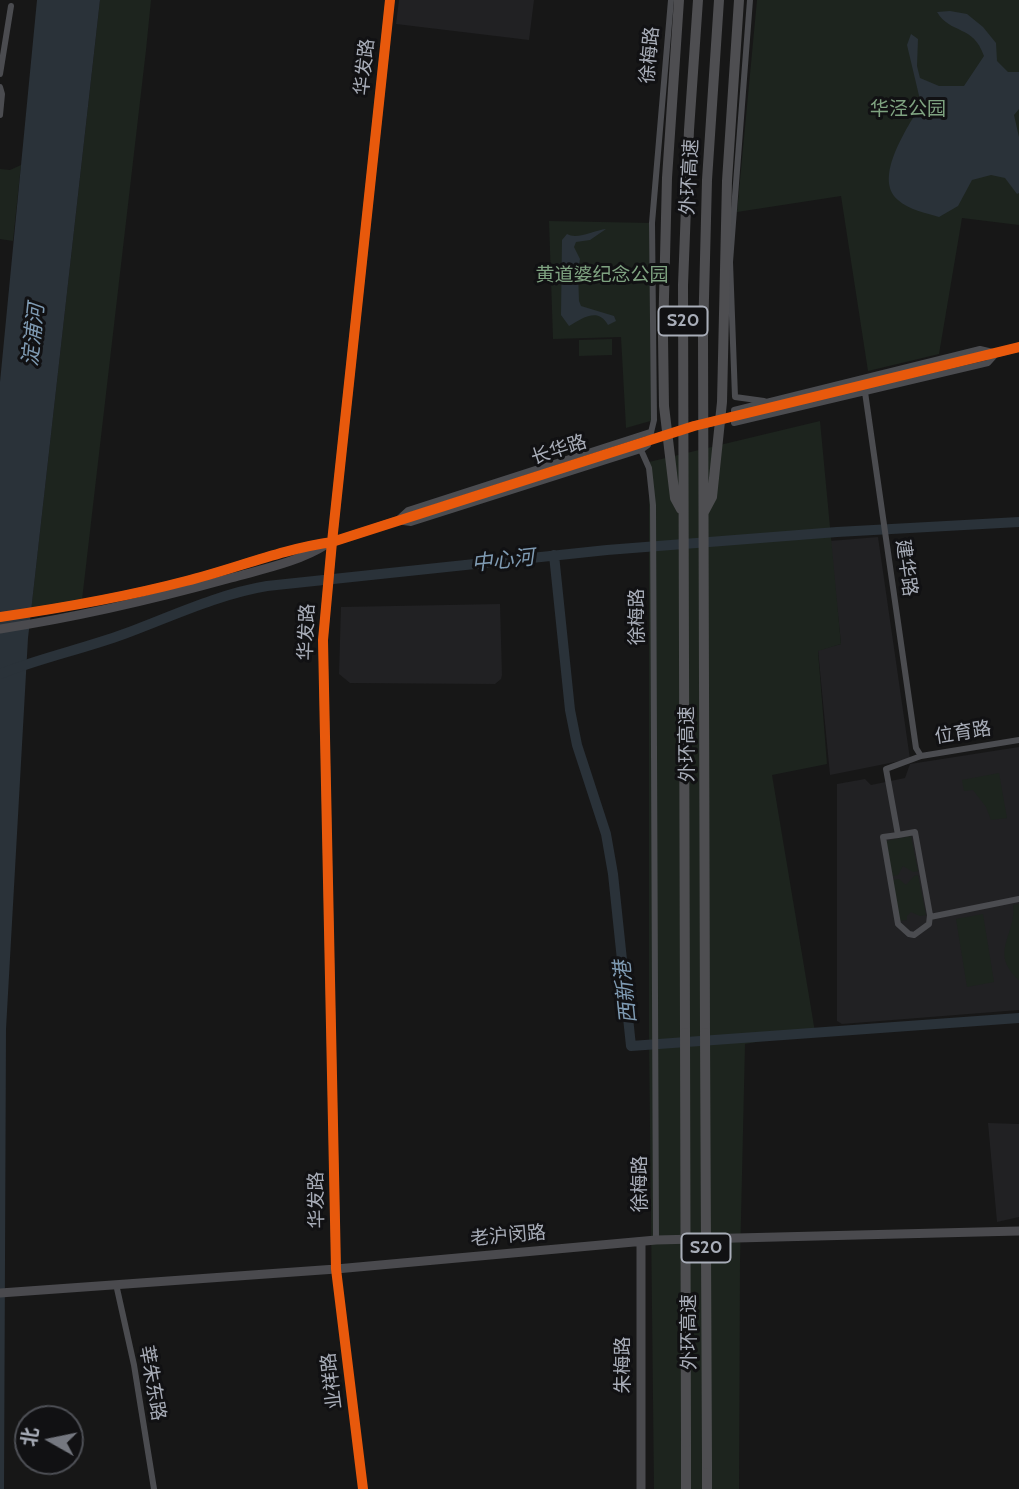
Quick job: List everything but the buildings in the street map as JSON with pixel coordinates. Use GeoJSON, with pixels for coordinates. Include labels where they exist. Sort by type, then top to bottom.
{"type":"FeatureCollection","features":[{"type":"Feature","properties":{"kind":"highway"},"geometry":{"type":"LineString","coordinates":[[679,0],[668,165],[663,376],[675,498],[683,512]]}},
{"type":"Feature","properties":{"kind":"highway","name":"外环高速"},"geometry":{"type":"LineString","coordinates":[[686,1489],[683,285],[689,130],[698,0]]}},
{"type":"Feature","properties":{"kind":"highway","name":"外环高速"},"geometry":{"type":"LineString","coordinates":[[707,1489],[704,274],[719,0]]}},
{"type":"Feature","properties":{"kind":"highway"},"geometry":{"type":"LineString","coordinates":[[704,513],[712,497],[722,402],[728,168],[739,0]]}},
{"type":"Feature","properties":{"kind":"street","name":"华发路"},"geometry":{"type":"LineString","coordinates":[[336,1269],[323,678],[326,596],[390,0]]}},
{"type":"Feature","properties":{"kind":"street","name":"徐梅路"},"geometry":{"type":"LineString","coordinates":[[656,1240],[653,531],[649,468],[641,450],[648,445],[654,420],[652,223],[671,0]]}},
{"type":"Feature","properties":{"kind":"street"},"geometry":{"type":"LineString","coordinates":[[750,0],[730,262],[735,397],[769,401]]}},
{"type":"Feature","properties":{"kind":"street"},"geometry":{"type":"LineString","coordinates":[[0,74],[11,6]]}},
{"type":"Feature","properties":{"kind":"street"},"geometry":{"type":"LineString","coordinates":[[0,115],[1,92]]}},
{"type":"Feature","properties":{"kind":"street","name":"长华路"},"geometry":{"type":"LineString","coordinates":[[0,629],[93,613],[310,545],[331,542],[694,426],[1019,347]]}},
{"type":"Feature","properties":{"kind":"street","name":"长华路"},"geometry":{"type":"LineString","coordinates":[[980,349],[997,353],[988,363],[734,424],[734,410],[980,349]]}},
{"type":"Feature","properties":{"kind":"street","name":"建华路"},"geometry":{"type":"LineString","coordinates":[[865,392],[916,748]]}},
{"type":"Feature","properties":{"kind":"street","name":"长华路"},"geometry":{"type":"LineString","coordinates":[[396,521],[408,510],[650,432]]}},
{"type":"Feature","properties":{"kind":"street","name":"长华路"},"geometry":{"type":"LineString","coordinates":[[396,521],[411,523],[641,450]]}},
{"type":"Feature","properties":{"kind":"street","name":"长华路"},"geometry":{"type":"LineString","coordinates":[[0,619],[152,594]]}},
{"type":"Feature","properties":{"kind":"street","name":"位育路"},"geometry":{"type":"LineString","coordinates":[[916,748],[921,756],[1019,740]]}},
{"type":"Feature","properties":{"kind":"street"},"geometry":{"type":"LineString","coordinates":[[898,835],[886,769],[921,756]]}},
{"type":"Feature","properties":{"kind":"street"},"geometry":{"type":"LineString","coordinates":[[915,832],[930,917],[925,929],[914,935],[898,924],[883,837],[898,835],[915,832]]}},
{"type":"Feature","properties":{"kind":"street"},"geometry":{"type":"LineString","coordinates":[[930,917],[1019,899]]}},
{"type":"Feature","properties":{"kind":"street","name":"老沪闵路"},"geometry":{"type":"LineString","coordinates":[[0,1293],[336,1269],[656,1240],[1019,1231]]}},
{"type":"Feature","properties":{"kind":"street","name":"朱梅路"},"geometry":{"type":"LineString","coordinates":[[641,1242],[641,1489]]}},
{"type":"Feature","properties":{"kind":"street","name":"业祥路"},"geometry":{"type":"LineString","coordinates":[[336,1269],[363,1489]]}},
{"type":"Feature","properties":{"kind":"street","name":"莘朱东路"},"geometry":{"type":"LineString","coordinates":[[116,1284],[134,1365],[154,1489]]}},
{"type":"Feature","properties":{"kind":"shaded area"},"geometry":{"type":"Polygon","coordinates":[[[399,0],[534,0],[529,40],[396,24],[399,0]]]}},
{"type":"Feature","properties":{"kind":"shaded area"},"geometry":{"type":"Polygon","coordinates":[[[878,537],[910,759],[830,775],[818,650],[841,644],[830,541],[878,537]]]}},
{"type":"Feature","properties":{"kind":"shaded area"},"geometry":{"type":"Polygon","coordinates":[[[500,604],[502,675],[495,684],[350,683],[339,674],[341,607],[500,604]]]}},
{"type":"Feature","properties":{"kind":"shaded area"},"geometry":{"type":"Polygon","coordinates":[[[1019,747],[1019,1010],[842,1024],[837,1021],[837,784],[865,779],[871,785],[905,778],[910,764],[1019,747]]]}},
{"type":"Feature","properties":{"kind":"shaded area"},"geometry":{"type":"Polygon","coordinates":[[[988,1123],[1019,1124],[1019,1217],[997,1222],[988,1123]]]}},
{"type":"Feature","properties":{"kind":"green space"},"geometry":{"type":"Polygon","coordinates":[[[100,0],[151,0],[146,50],[82,600],[31,611],[100,0]]]}},
{"type":"Feature","properties":{"kind":"green space","name":"华泾公园"},"geometry":{"type":"Polygon","coordinates":[[[757,0],[1019,0],[1019,225],[962,218],[939,354],[868,371],[841,196],[737,212],[757,0]]]}},
{"type":"Feature","properties":{"kind":"green space"},"geometry":{"type":"Polygon","coordinates":[[[21,165],[13,241],[0,239],[0,169],[10,170],[21,165]]]}},
{"type":"Feature","properties":{"kind":"green space","name":"黄道婆纪念公园"},"geometry":{"type":"Polygon","coordinates":[[[549,221],[652,223],[654,420],[626,428],[621,337],[553,339],[549,221]]]}},
{"type":"Feature","properties":{"kind":"green space"},"geometry":{"type":"Polygon","coordinates":[[[612,339],[612,355],[579,356],[579,340],[612,339]]]}},
{"type":"Feature","properties":{"kind":"green space"},"geometry":{"type":"Polygon","coordinates":[[[820,421],[841,644],[818,651],[827,764],[772,775],[815,1032],[745,1044],[739,1489],[654,1489],[649,1037],[649,462],[820,421]]]}},
{"type":"Feature","properties":{"kind":"green space"},"geometry":{"type":"Polygon","coordinates":[[[999,773],[1007,818],[991,820],[986,807],[973,790],[964,791],[962,780],[999,773]]]}},
{"type":"Feature","properties":{"kind":"green space"},"geometry":{"type":"Polygon","coordinates":[[[911,836],[918,871],[913,872],[903,866],[898,875],[892,876],[886,841],[911,836]]]}},
{"type":"Feature","properties":{"kind":"green space"},"geometry":{"type":"Polygon","coordinates":[[[918,875],[926,915],[920,916],[911,912],[907,920],[899,921],[893,880],[899,879],[906,885],[918,875]]]}},
{"type":"Feature","properties":{"kind":"green space"},"geometry":{"type":"Polygon","coordinates":[[[1019,904],[1019,980],[1010,970],[1005,952],[1013,905],[1019,904]]]}},
{"type":"Feature","properties":{"kind":"green space"},"geometry":{"type":"Polygon","coordinates":[[[983,914],[994,982],[967,987],[956,919],[983,914]]]}},
{"type":"Feature","properties":{"kind":"water","name":"淀浦河"},"geometry":{"type":"Polygon","coordinates":[[[37,0],[100,0],[28,638],[6,1029],[4,1489],[0,1489],[0,382],[37,0]]]}},
{"type":"Feature","properties":{"kind":"water"},"geometry":{"type":"Polygon","coordinates":[[[937,12],[967,14],[983,27],[996,43],[997,61],[1008,72],[1019,72],[1019,109],[1014,115],[1019,137],[1019,193],[1017,194],[1005,178],[991,175],[972,180],[958,206],[939,217],[918,211],[898,200],[891,190],[889,179],[895,152],[921,104],[907,45],[911,34],[918,39],[917,66],[920,78],[939,86],[964,86],[984,56],[974,39],[949,24],[937,12]]]}},
{"type":"Feature","properties":{"kind":"water"},"geometry":{"type":"Polygon","coordinates":[[[606,229],[590,240],[576,242],[574,247],[580,259],[579,301],[581,306],[614,316],[616,321],[608,325],[600,316],[595,315],[569,326],[561,315],[562,240],[567,234],[581,235],[606,229]]]}},
{"type":"Feature","properties":{"kind":"waterway","name":"中心河"},"geometry":{"type":"LineString","coordinates":[[0,674],[124,634],[212,600],[267,586],[607,550],[837,532],[1019,522]]}},
{"type":"Feature","properties":{"kind":"waterway","name":"西新港"},"geometry":{"type":"LineString","coordinates":[[554,555],[570,710],[577,745],[606,834],[613,874],[631,1046],[1019,1018]]}},
{"type":"Feature","properties":{"kind":"cycle path"},"geometry":{"type":"LineString","coordinates":[[363,1489],[336,1269],[323,640],[390,0]]}},
{"type":"Feature","properties":{"kind":"cycle path"},"geometry":{"type":"LineString","coordinates":[[0,617],[93,602],[186,581],[276,554],[332,542],[694,426],[1019,347]]}}]}
